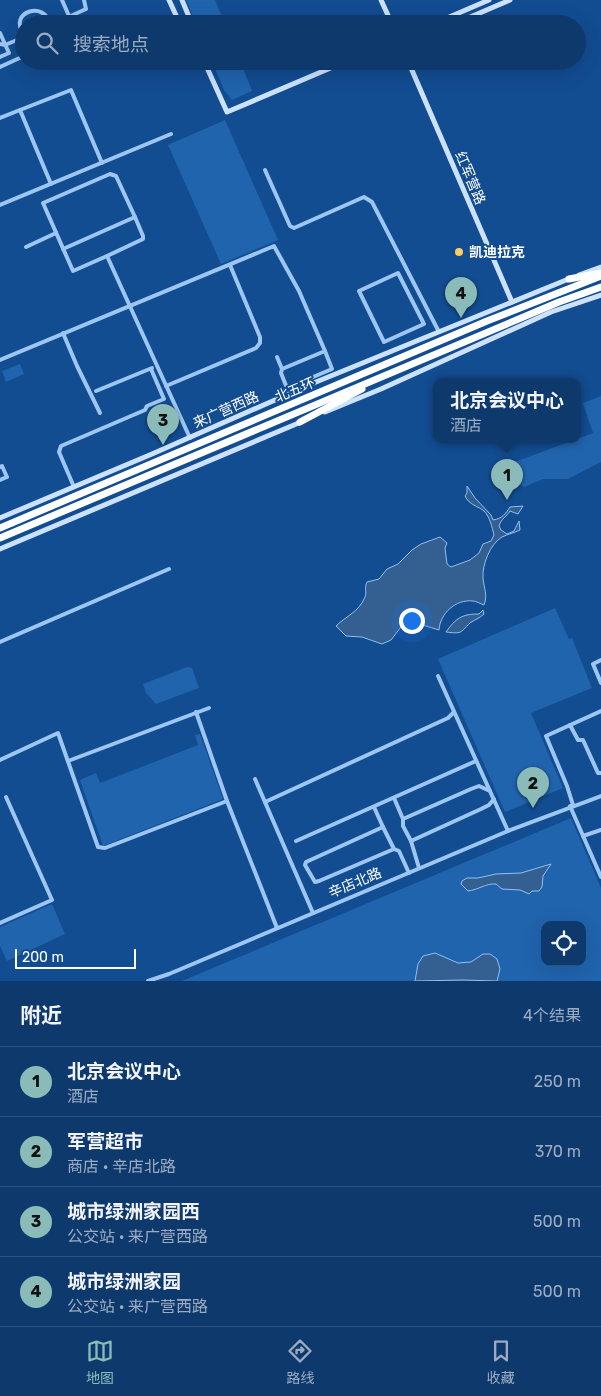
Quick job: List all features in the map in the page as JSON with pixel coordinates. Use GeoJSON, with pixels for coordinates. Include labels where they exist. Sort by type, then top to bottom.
{"type":"FeatureCollection","features":[{"type":"Feature","properties":{"kind":"highway"},"geometry":{"type":"LineString","coordinates":[[569,279],[601,275]]}},
{"type":"Feature","properties":{"kind":"highway","name":"北五环"},"geometry":{"type":"LineString","coordinates":[[0,528],[601,275]]}},
{"type":"Feature","properties":{"kind":"highway","name":"北五环"},"geometry":{"type":"LineString","coordinates":[[0,538],[559,302],[601,287]]}},
{"type":"Feature","properties":{"kind":"highway"},"geometry":{"type":"LineString","coordinates":[[300,422],[393,372]]}},
{"type":"Feature","properties":{"kind":"street"},"geometry":{"type":"LineString","coordinates":[[62,0],[69,15]]}},
{"type":"Feature","properties":{"kind":"street"},"geometry":{"type":"LineString","coordinates":[[71,15],[86,9],[84,0]]}},
{"type":"Feature","properties":{"kind":"street"},"geometry":{"type":"LineString","coordinates":[[169,0],[176,15]]}},
{"type":"Feature","properties":{"kind":"street"},"geometry":{"type":"LineString","coordinates":[[182,0],[188,15]]}},
{"type":"Feature","properties":{"kind":"street"},"geometry":{"type":"LineString","coordinates":[[381,0],[388,15]]}},
{"type":"Feature","properties":{"kind":"street"},"geometry":{"type":"LineString","coordinates":[[454,15],[489,0]]}},
{"type":"Feature","properties":{"kind":"street"},"geometry":{"type":"LineString","coordinates":[[475,15],[510,0]]}},
{"type":"Feature","properties":{"kind":"street"},"geometry":{"type":"LineString","coordinates":[[23,15],[24,12],[29,10],[39,9],[47,15]]}},
{"type":"Feature","properties":{"kind":"street"},"geometry":{"type":"LineString","coordinates":[[0,33],[9,53],[0,57]]}},
{"type":"Feature","properties":{"kind":"street"},"geometry":{"type":"LineString","coordinates":[[0,44],[5,45],[15,40]]}},
{"type":"Feature","properties":{"kind":"street"},"geometry":{"type":"LineString","coordinates":[[0,67],[15,60]]}},
{"type":"Feature","properties":{"kind":"street"},"geometry":{"type":"LineString","coordinates":[[208,70],[227,112],[326,70]]}},
{"type":"Feature","properties":{"kind":"street","name":"红军营路"},"geometry":{"type":"LineString","coordinates":[[412,70],[512,302]]}},
{"type":"Feature","properties":{"kind":"street"},"geometry":{"type":"LineString","coordinates":[[0,118],[71,90],[102,163]]}},
{"type":"Feature","properties":{"kind":"street"},"geometry":{"type":"LineString","coordinates":[[20,110],[51,184]]}},
{"type":"Feature","properties":{"kind":"street"},"geometry":{"type":"LineString","coordinates":[[0,205],[171,134]]}},
{"type":"Feature","properties":{"kind":"street"},"geometry":{"type":"LineString","coordinates":[[265,170],[290,226],[294,228],[364,197],[372,202],[439,332]]}},
{"type":"Feature","properties":{"kind":"street"},"geometry":{"type":"LineString","coordinates":[[110,174],[116,176],[135,217],[143,239],[73,271],[43,203],[110,174]]}},
{"type":"Feature","properties":{"kind":"street"},"geometry":{"type":"LineString","coordinates":[[63,249],[135,217]]}},
{"type":"Feature","properties":{"kind":"street"},"geometry":{"type":"LineString","coordinates":[[26,247],[56,233]]}},
{"type":"Feature","properties":{"kind":"street"},"geometry":{"type":"LineString","coordinates":[[0,360],[274,246],[299,291],[332,369],[308,383],[287,388],[277,357]]}},
{"type":"Feature","properties":{"kind":"street"},"geometry":{"type":"LineString","coordinates":[[107,256],[190,438]]}},
{"type":"Feature","properties":{"kind":"street"},"geometry":{"type":"LineString","coordinates":[[166,386],[256,348],[260,343],[260,337],[230,265]]}},
{"type":"Feature","properties":{"kind":"street","name":"来广营西路"},"geometry":{"type":"LineString","coordinates":[[0,518],[190,438],[308,383],[601,267]]}},
{"type":"Feature","properties":{"kind":"street"},"geometry":{"type":"LineString","coordinates":[[398,273],[424,324],[403,334],[384,342],[359,291],[398,273]]}},
{"type":"Feature","properties":{"kind":"street"},"geometry":{"type":"LineString","coordinates":[[0,549],[381,389],[551,312],[601,295]]}},
{"type":"Feature","properties":{"kind":"street"},"geometry":{"type":"LineString","coordinates":[[63,333],[100,413]]}},
{"type":"Feature","properties":{"kind":"street"},"geometry":{"type":"LineString","coordinates":[[403,334],[408,344]]}},
{"type":"Feature","properties":{"kind":"street"},"geometry":{"type":"LineString","coordinates":[[282,369],[325,351]]}},
{"type":"Feature","properties":{"kind":"street"},"geometry":{"type":"LineString","coordinates":[[96,391],[157,366]]}},
{"type":"Feature","properties":{"kind":"street"},"geometry":{"type":"LineString","coordinates":[[150,369],[164,399]]}},
{"type":"Feature","properties":{"kind":"street"},"geometry":{"type":"LineString","coordinates":[[74,487],[59,452],[61,446],[145,410],[147,406],[170,396]]}},
{"type":"Feature","properties":{"kind":"street"},"geometry":{"type":"LineString","coordinates":[[0,467],[2,466],[7,477],[0,480]]}},
{"type":"Feature","properties":{"kind":"street"},"geometry":{"type":"LineString","coordinates":[[0,642],[169,569]]}},
{"type":"Feature","properties":{"kind":"street"},"geometry":{"type":"LineString","coordinates":[[601,660],[594,664],[601,683]]}},
{"type":"Feature","properties":{"kind":"street"},"geometry":{"type":"LineString","coordinates":[[438,676],[508,831]]}},
{"type":"Feature","properties":{"kind":"street"},"geometry":{"type":"LineString","coordinates":[[68,761],[209,708]]}},
{"type":"Feature","properties":{"kind":"street"},"geometry":{"type":"LineString","coordinates":[[601,711],[546,736],[567,786],[571,806],[601,877]]}},
{"type":"Feature","properties":{"kind":"street"},"geometry":{"type":"LineString","coordinates":[[196,712],[227,801],[277,928]]}},
{"type":"Feature","properties":{"kind":"street"},"geometry":{"type":"LineString","coordinates":[[265,802],[448,718],[454,712]]}},
{"type":"Feature","properties":{"kind":"street"},"geometry":{"type":"LineString","coordinates":[[570,725],[578,740],[583,740],[598,774],[601,773]]}},
{"type":"Feature","properties":{"kind":"street"},"geometry":{"type":"LineString","coordinates":[[0,760],[58,733],[98,848],[105,848],[227,801]]}},
{"type":"Feature","properties":{"kind":"street"},"geometry":{"type":"LineString","coordinates":[[296,841],[476,761]]}},
{"type":"Feature","properties":{"kind":"street"},"geometry":{"type":"LineString","coordinates":[[255,779],[313,913]]}},
{"type":"Feature","properties":{"kind":"street"},"geometry":{"type":"LineString","coordinates":[[403,819],[479,786],[490,791]]}},
{"type":"Feature","properties":{"kind":"street","name":"辛店北路"},"geometry":{"type":"LineString","coordinates":[[148,981],[169,974],[508,831],[601,796]]}},
{"type":"Feature","properties":{"kind":"street"},"geometry":{"type":"LineString","coordinates":[[0,923],[52,900],[6,797]]}},
{"type":"Feature","properties":{"kind":"street"},"geometry":{"type":"LineString","coordinates":[[394,798],[403,819],[403,826],[411,841],[419,868]]}},
{"type":"Feature","properties":{"kind":"street"},"geometry":{"type":"LineString","coordinates":[[411,841],[489,805],[494,799]]}},
{"type":"Feature","properties":{"kind":"street"},"geometry":{"type":"LineString","coordinates":[[374,807],[394,849],[399,851],[409,873]]}},
{"type":"Feature","properties":{"kind":"street"},"geometry":{"type":"LineString","coordinates":[[383,827],[305,864],[314,882],[394,849]]}},
{"type":"Feature","properties":{"kind":"street"},"geometry":{"type":"LineString","coordinates":[[584,836],[601,830]]}},
{"type":"Feature","properties":{"kind":"shaded area"},"geometry":{"type":"Polygon","coordinates":[[[186,0],[215,0],[221,15],[192,15],[186,0]]]}},
{"type":"Feature","properties":{"kind":"shaded area"},"geometry":{"type":"Polygon","coordinates":[[[216,70],[244,70],[252,91],[232,100],[224,90],[216,70]]]}},
{"type":"Feature","properties":{"kind":"shaded area"},"geometry":{"type":"Polygon","coordinates":[[[225,120],[278,240],[221,264],[168,145],[225,120]]]}},
{"type":"Feature","properties":{"kind":"shaded area"},"geometry":{"type":"Polygon","coordinates":[[[20,364],[24,374],[6,382],[2,371],[20,364]]]}},
{"type":"Feature","properties":{"kind":"shaded area"},"geometry":{"type":"Polygon","coordinates":[[[601,396],[601,462],[568,479],[543,479],[524,487],[493,470],[566,443],[581,443],[581,437],[593,433],[583,403],[601,396]]]}},
{"type":"Feature","properties":{"kind":"shaded area"},"geometry":{"type":"Polygon","coordinates":[[[467,486],[493,520],[501,517],[510,507],[523,506],[518,514],[510,511],[499,526],[507,534],[514,531],[519,521],[520,530],[498,540],[485,561],[483,578],[486,595],[484,605],[474,601],[460,602],[445,613],[439,630],[413,622],[404,623],[391,640],[382,644],[362,637],[346,636],[336,626],[356,610],[362,602],[366,595],[367,582],[379,579],[387,569],[398,564],[421,544],[440,537],[447,543],[445,548],[447,564],[451,567],[470,560],[479,553],[483,544],[491,541],[494,535],[489,519],[484,511],[471,503],[465,496],[467,486]]]}},
{"type":"Feature","properties":{"kind":"shaded area"},"geometry":{"type":"Polygon","coordinates":[[[555,608],[569,639],[572,638],[592,688],[531,713],[563,788],[505,812],[438,659],[555,608]]]}},
{"type":"Feature","properties":{"kind":"shaded area"},"geometry":{"type":"Polygon","coordinates":[[[483,610],[484,614],[481,617],[470,623],[460,632],[446,632],[460,618],[479,614],[483,610]]]}},
{"type":"Feature","properties":{"kind":"shaded area"},"geometry":{"type":"Polygon","coordinates":[[[187,667],[192,668],[199,688],[156,704],[146,693],[143,684],[187,667]]]}},
{"type":"Feature","properties":{"kind":"shaded area"},"geometry":{"type":"Polygon","coordinates":[[[200,734],[223,799],[103,846],[80,780],[96,773],[100,783],[198,745],[195,735],[200,734]]]}},
{"type":"Feature","properties":{"kind":"shaded area"},"geometry":{"type":"Polygon","coordinates":[[[571,818],[601,888],[601,981],[182,981],[571,818]]]}},
{"type":"Feature","properties":{"kind":"shaded area"},"geometry":{"type":"Polygon","coordinates":[[[551,864],[543,876],[542,887],[539,891],[532,891],[529,894],[520,890],[502,889],[496,884],[468,891],[461,884],[467,878],[521,873],[551,864]]]}},
{"type":"Feature","properties":{"kind":"shaded area"},"geometry":{"type":"Polygon","coordinates":[[[52,904],[65,934],[7,961],[0,946],[0,927],[52,904]]]}},
{"type":"Feature","properties":{"kind":"shaded area"},"geometry":{"type":"Polygon","coordinates":[[[435,953],[458,963],[471,962],[483,954],[490,954],[497,959],[500,969],[497,981],[415,981],[418,964],[423,956],[435,953]]]}},
{"type":"Feature","properties":{"kind":"place","name":"凯迪拉克"},"geometry":{"type":"Point","coordinates":[459,252]}},
{"type":"Feature","properties":{"kind":"place","name":"城市绿洲家园"},"geometry":{"type":"Point","coordinates":[461,318]}},
{"type":"Feature","properties":{"kind":"place","name":"城市绿洲家园西"},"geometry":{"type":"Point","coordinates":[163,445]}},
{"type":"Feature","properties":{"kind":"place","name":"北京会议中心"},"geometry":{"type":"Point","coordinates":[507,500]}},
{"type":"Feature","properties":{"kind":"place","name":"军营超市"},"geometry":{"type":"Point","coordinates":[533,808]}}]}
